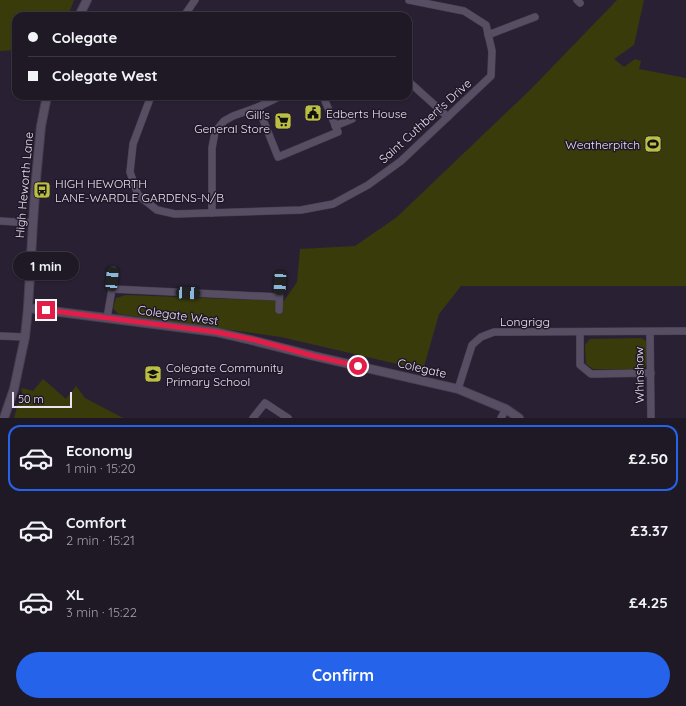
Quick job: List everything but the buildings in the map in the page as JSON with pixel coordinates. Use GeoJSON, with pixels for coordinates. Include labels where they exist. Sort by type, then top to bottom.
{"type":"FeatureCollection","features":[{"type":"Feature","properties":{"kind":"street"},"geometry":{"type":"LineString","coordinates":[[81,12],[87,0]]}},
{"type":"Feature","properties":{"kind":"street"},"geometry":{"type":"LineString","coordinates":[[187,12],[195,0]]}},
{"type":"Feature","properties":{"kind":"street","name":"Saint Cuthbert's Drive"},"geometry":{"type":"LineString","coordinates":[[150,100],[133,144],[130,172],[138,195],[157,210],[175,214],[301,210],[333,204],[368,185],[401,161],[491,76],[492,51],[486,25],[464,11],[408,0]]}},
{"type":"Feature","properties":{"kind":"street"},"geometry":{"type":"LineString","coordinates":[[488,35],[535,17]]}},
{"type":"Feature","properties":{"kind":"street"},"geometry":{"type":"LineString","coordinates":[[412,85],[448,117]]}},
{"type":"Feature","properties":{"kind":"street","name":"High Heworth Lane"},"geometry":{"type":"LineString","coordinates":[[4,418],[14,389],[25,337],[41,126],[45,100]]}},
{"type":"Feature","properties":{"kind":"street"},"geometry":{"type":"LineString","coordinates":[[212,213],[212,148],[215,132],[224,121],[233,116],[273,100]]}},
{"type":"Feature","properties":{"kind":"street"},"geometry":{"type":"LineString","coordinates":[[258,107],[278,157],[338,132],[325,100]]}},
{"type":"Feature","properties":{"kind":"street"},"geometry":{"type":"LineString","coordinates":[[335,126],[352,120]]}},
{"type":"Feature","properties":{"kind":"street"},"geometry":{"type":"LineString","coordinates":[[0,221],[33,223]]}},
{"type":"Feature","properties":{"kind":"street"},"geometry":{"type":"LineString","coordinates":[[107,318],[112,289],[113,270]]}},
{"type":"Feature","properties":{"kind":"street"},"geometry":{"type":"LineString","coordinates":[[279,310],[280,283]]}},
{"type":"Feature","properties":{"kind":"street","name":"Colegate West"},"geometry":{"type":"LineString","coordinates":[[112,289],[279,297]]}},
{"type":"Feature","properties":{"kind":"street","name":"Colegate West"},"geometry":{"type":"LineString","coordinates":[[28,308],[216,332],[255,340],[314,356]]}},
{"type":"Feature","properties":{"kind":"street","name":"Longrigg"},"geometry":{"type":"LineString","coordinates":[[458,389],[472,345],[481,337],[494,332],[686,331]]}},
{"type":"Feature","properties":{"kind":"street"},"geometry":{"type":"LineString","coordinates":[[580,332],[580,365],[591,374],[651,373]]}},
{"type":"Feature","properties":{"kind":"street","name":"Whinshaw"},"geometry":{"type":"LineString","coordinates":[[650,332],[651,418]]}},
{"type":"Feature","properties":{"kind":"street"},"geometry":{"type":"LineString","coordinates":[[0,336],[25,337]]}},
{"type":"Feature","properties":{"kind":"street","name":"Colegate"},"geometry":{"type":"LineString","coordinates":[[314,356],[458,389],[506,409],[520,418]]}},
{"type":"Feature","properties":{"kind":"street"},"geometry":{"type":"LineString","coordinates":[[253,418],[265,403],[288,418]]}},
{"type":"Feature","properties":{"kind":"street"},"geometry":{"type":"LineString","coordinates":[[501,418],[506,409]]}},
{"type":"Feature","properties":{"kind":"shaded area"},"geometry":{"type":"Polygon","coordinates":[[[0,0],[74,0],[70,12],[12,12],[12,50],[0,51],[0,0]]]}},
{"type":"Feature","properties":{"kind":"shaded area"},"geometry":{"type":"Polygon","coordinates":[[[617,0],[644,0],[634,45],[614,59],[624,67],[635,59],[641,61],[639,69],[686,78],[686,286],[461,286],[439,314],[423,370],[281,337],[118,314],[113,308],[116,298],[126,295],[284,301],[297,282],[300,249],[355,246],[397,217],[531,89],[617,0]]]}},
{"type":"Feature","properties":{"kind":"shaded area"},"geometry":{"type":"Polygon","coordinates":[[[641,338],[648,342],[647,363],[643,370],[593,369],[586,364],[585,345],[590,339],[641,338]]]}},
{"type":"Feature","properties":{"kind":"shaded area"},"geometry":{"type":"Polygon","coordinates":[[[43,379],[66,399],[76,386],[85,398],[123,418],[14,418],[22,388],[33,391],[43,379]]]}},
{"type":"Feature","properties":{"kind":"place","name":"Edberts House"},"geometry":{"type":"Point","coordinates":[313,113]}},
{"type":"Feature","properties":{"kind":"place","name":"Gill's General Store"},"geometry":{"type":"Point","coordinates":[283,121]}},
{"type":"Feature","properties":{"kind":"place","name":"Weatherpitch"},"geometry":{"type":"Point","coordinates":[653,144]}},
{"type":"Feature","properties":{"kind":"place","name":"HIGH HEWORTH LANE-WARDLE GARDENS-N/B"},"geometry":{"type":"Point","coordinates":[42,190]}},
{"type":"Feature","properties":{"kind":"place","name":"Colegate Community Primary School"},"geometry":{"type":"Point","coordinates":[153,374]}},
{"type":"Feature","properties":{"kind":"route"},"geometry":{"type":"LineString","coordinates":[[46,310],[216,332],[255,340],[358,366]]}}]}
